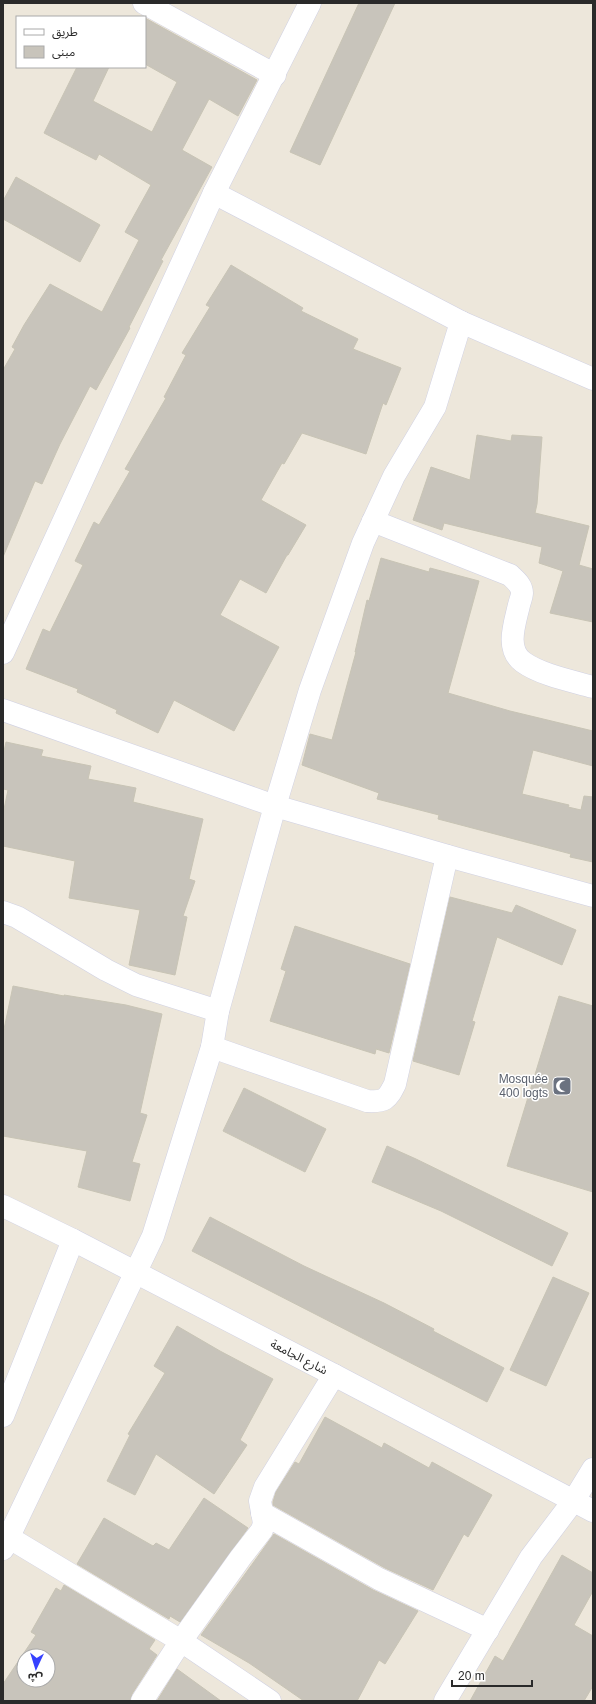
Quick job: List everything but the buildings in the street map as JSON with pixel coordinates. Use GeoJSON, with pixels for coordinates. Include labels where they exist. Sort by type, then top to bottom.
{"type":"FeatureCollection","features":[{"type":"Feature","properties":{"kind":"street"},"geometry":{"type":"LineString","coordinates":[[144,3],[275,75]]}},
{"type":"Feature","properties":{"kind":"street"},"geometry":{"type":"LineString","coordinates":[[3,653],[214,193],[275,75],[310,3]]}},
{"type":"Feature","properties":{"kind":"street"},"geometry":{"type":"LineString","coordinates":[[214,193],[461,322],[593,378]]}},
{"type":"Feature","properties":{"kind":"street"},"geometry":{"type":"LineString","coordinates":[[270,1701],[181,1641],[6,1543],[153,1236],[212,1047],[218,1011],[274,806],[310,690],[363,543],[394,476],[435,407],[461,322]]}},
{"type":"Feature","properties":{"kind":"street"},"geometry":{"type":"LineString","coordinates":[[373,521],[510,575],[518,582],[522,592],[513,629],[512,644],[516,654],[522,661],[534,669],[593,687]]}},
{"type":"Feature","properties":{"kind":"street"},"geometry":{"type":"LineString","coordinates":[[3,710],[274,806],[593,896]]}},
{"type":"Feature","properties":{"kind":"street"},"geometry":{"type":"LineString","coordinates":[[212,1047],[367,1101],[380,1102],[389,1095],[395,1084],[448,856]]}},
{"type":"Feature","properties":{"kind":"street"},"geometry":{"type":"LineString","coordinates":[[3,912],[16,917],[106,970],[136,985],[218,1011]]}},
{"type":"Feature","properties":{"kind":"street","name":"شارع الجامعة"},"geometry":{"type":"LineString","coordinates":[[3,1206],[73,1240],[593,1511]]}},
{"type":"Feature","properties":{"kind":"street"},"geometry":{"type":"LineString","coordinates":[[3,1416],[73,1240]]}},
{"type":"Feature","properties":{"kind":"street"},"geometry":{"type":"LineString","coordinates":[[142,1701],[181,1641],[262,1530],[264,1523],[260,1501],[265,1487],[304,1426],[334,1375]]}},
{"type":"Feature","properties":{"kind":"street"},"geometry":{"type":"LineString","coordinates":[[445,1701],[531,1557],[574,1500],[593,1469]]}},
{"type":"Feature","properties":{"kind":"street"},"geometry":{"type":"LineString","coordinates":[[262,1513],[380,1579],[488,1630]]}},
{"type":"Feature","properties":{"kind":"place","name":"Mosquée 400 logts"},"geometry":{"type":"Point","coordinates":[562,1086]}}]}
